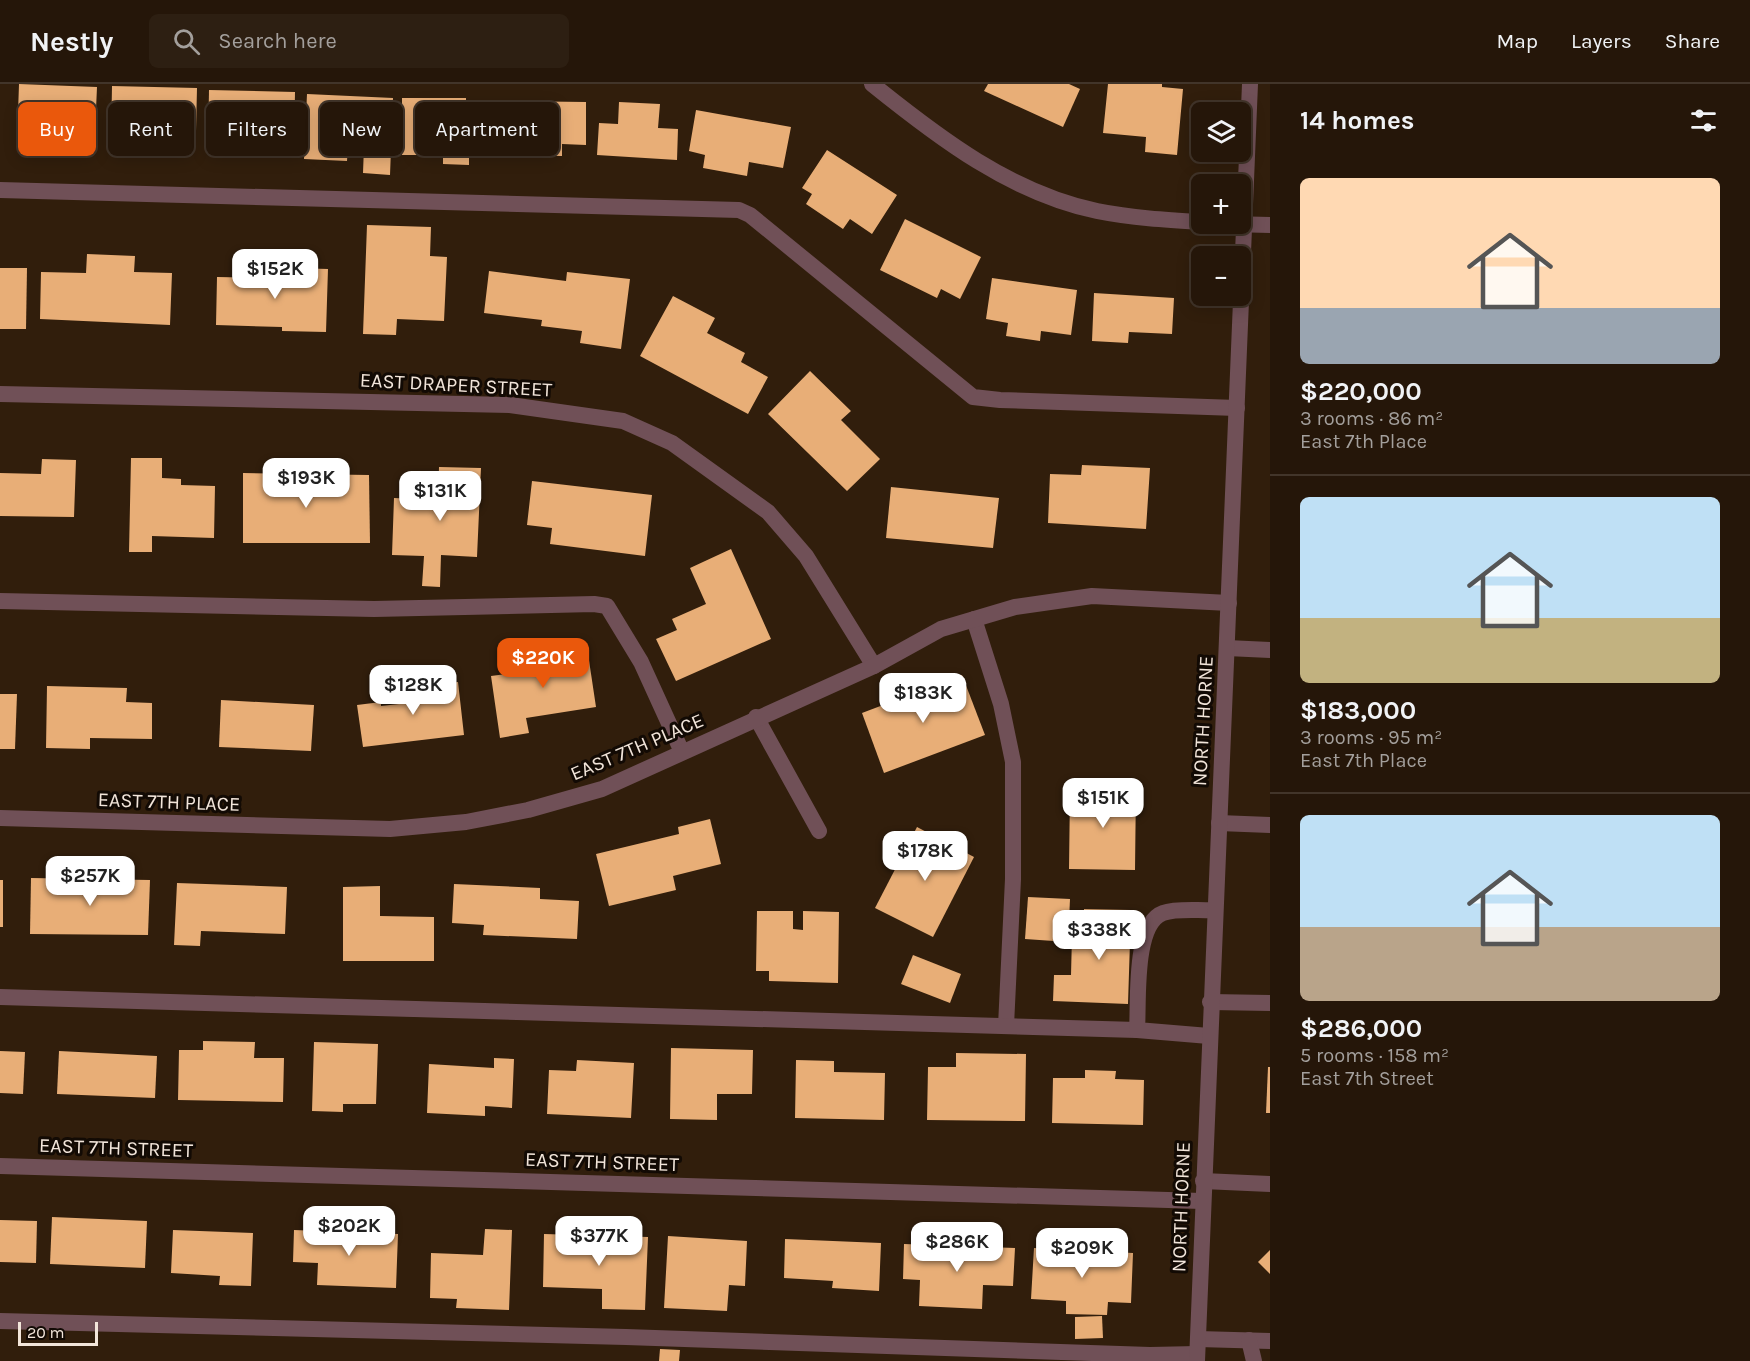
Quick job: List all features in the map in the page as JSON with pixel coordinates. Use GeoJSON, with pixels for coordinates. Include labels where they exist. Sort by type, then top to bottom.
{"type":"FeatureCollection","features":[{"type":"Feature","properties":{"kind":"street"},"geometry":{"type":"LineString","coordinates":[[872,84],[945,140],[981,164],[1036,191],[1095,210],[1144,218],[1191,221]]}},
{"type":"Feature","properties":{"kind":"street","name":"NORTH HORNE"},"geometry":{"type":"LineString","coordinates":[[1242,174],[1250,84]]}},
{"type":"Feature","properties":{"kind":"street"},"geometry":{"type":"LineString","coordinates":[[0,190],[739,210],[750,215],[974,397],[1000,400],[1237,408]]}},
{"type":"Feature","properties":{"kind":"street"},"geometry":{"type":"LineString","coordinates":[[1251,224],[1270,225]]}},
{"type":"Feature","properties":{"kind":"street","name":"NORTH HORNE"},"geometry":{"type":"LineString","coordinates":[[1197,1351],[1210,1002],[1237,408],[1237,234]]}},
{"type":"Feature","properties":{"kind":"street","name":"EAST DRAPER STREET"},"geometry":{"type":"LineString","coordinates":[[0,394],[510,405],[623,421],[672,443],[768,512],[806,556],[874,666]]}},
{"type":"Feature","properties":{"kind":"street","name":"EAST 7TH PLACE"},"geometry":{"type":"LineString","coordinates":[[0,818],[390,829],[444,824],[528,810],[602,789],[756,717],[874,666],[941,628],[1016,607],[1092,596],[1229,603]]}},
{"type":"Feature","properties":{"kind":"street"},"geometry":{"type":"LineString","coordinates":[[0,601],[374,609],[594,604],[607,606],[641,662],[682,752]]}},
{"type":"Feature","properties":{"kind":"street"},"geometry":{"type":"LineString","coordinates":[[974,619],[1001,704],[1013,762],[1013,879],[1006,1026]]}},
{"type":"Feature","properties":{"kind":"street"},"geometry":{"type":"LineString","coordinates":[[1227,648],[1270,650]]}},
{"type":"Feature","properties":{"kind":"street"},"geometry":{"type":"LineString","coordinates":[[756,717],[819,831]]}},
{"type":"Feature","properties":{"kind":"street"},"geometry":{"type":"LineString","coordinates":[[1219,824],[1270,825]]}},
{"type":"Feature","properties":{"kind":"street"},"geometry":{"type":"LineString","coordinates":[[1137,1030],[1140,965],[1144,934],[1150,921],[1164,912],[1214,910]]}},
{"type":"Feature","properties":{"kind":"street"},"geometry":{"type":"LineString","coordinates":[[0,997],[1137,1030],[1209,1036]]}},
{"type":"Feature","properties":{"kind":"street"},"geometry":{"type":"LineString","coordinates":[[1210,1002],[1270,1003]]}},
{"type":"Feature","properties":{"kind":"street","name":"EAST 7TH STREET"},"geometry":{"type":"LineString","coordinates":[[0,1166],[1202,1201]]}},
{"type":"Feature","properties":{"kind":"street"},"geometry":{"type":"LineString","coordinates":[[1203,1181],[1270,1184]]}},
{"type":"Feature","properties":{"kind":"street"},"geometry":{"type":"LineString","coordinates":[[0,1321],[626,1337],[1150,1355],[1197,1351],[1249,1340],[1270,1341]]}},
{"type":"Feature","properties":{"kind":"street"},"geometry":{"type":"LineString","coordinates":[[1249,1340],[1254,1361]]}},
{"type":"Feature","properties":{"kind":"building"},"geometry":{"type":"Polygon","coordinates":[[[19,84],[97,87],[96,110],[96,102],[18,102],[19,84]]]}},
{"type":"Feature","properties":{"kind":"building"},"geometry":{"type":"Polygon","coordinates":[[[988,84],[1069,84],[1080,89],[1063,127],[984,91],[988,84]]]}},
{"type":"Feature","properties":{"kind":"building"},"geometry":{"type":"Polygon","coordinates":[[[1108,84],[1162,84],[1162,87],[1183,89],[1177,155],[1145,152],[1146,137],[1103,133],[1108,84]]]}},
{"type":"Feature","properties":{"kind":"building"},"geometry":{"type":"Polygon","coordinates":[[[112,86],[197,88],[196,131],[194,131],[194,102],[112,102],[112,86]]]}},
{"type":"Feature","properties":{"kind":"building"},"geometry":{"type":"Polygon","coordinates":[[[209,90],[295,92],[295,102],[209,102],[209,90]]]}},
{"type":"Feature","properties":{"kind":"building"},"geometry":{"type":"Polygon","coordinates":[[[307,94],[393,98],[393,102],[320,102],[320,156],[347,156],[347,161],[304,159],[304,156],[308,156],[307,94]]]}},
{"type":"Feature","properties":{"kind":"building"},"geometry":{"type":"Polygon","coordinates":[[[402,98],[466,98],[466,102],[415,102],[415,155],[403,155],[402,98]]]}},
{"type":"Feature","properties":{"kind":"building"},"geometry":{"type":"Polygon","coordinates":[[[501,101],[586,102],[586,145],[562,144],[562,156],[559,156],[559,102],[501,101]]]}},
{"type":"Feature","properties":{"kind":"building"},"geometry":{"type":"Polygon","coordinates":[[[619,102],[660,104],[658,128],[678,129],[677,160],[597,155],[599,123],[618,124],[619,102]]]}},
{"type":"Feature","properties":{"kind":"building"},"geometry":{"type":"Polygon","coordinates":[[[696,110],[791,127],[783,168],[749,162],[747,176],[703,168],[705,155],[689,151],[696,110]]]}},
{"type":"Feature","properties":{"kind":"building"},"geometry":{"type":"Polygon","coordinates":[[[827,150],[897,195],[872,234],[850,219],[843,229],[806,204],[812,194],[802,188],[827,150]]]}},
{"type":"Feature","properties":{"kind":"building"},"geometry":{"type":"Polygon","coordinates":[[[364,156],[391,156],[390,175],[363,173],[364,156]]]}},
{"type":"Feature","properties":{"kind":"building"},"geometry":{"type":"Polygon","coordinates":[[[443,156],[486,156],[469,157],[469,165],[443,164],[443,156]]]}},
{"type":"Feature","properties":{"kind":"building"},"geometry":{"type":"Polygon","coordinates":[[[905,219],[981,257],[960,299],[941,289],[937,298],[880,270],[905,219]]]}},
{"type":"Feature","properties":{"kind":"building"},"geometry":{"type":"Polygon","coordinates":[[[367,225],[431,227],[430,256],[447,257],[444,321],[397,319],[396,335],[363,334],[367,225]]]}},
{"type":"Feature","properties":{"kind":"building"},"geometry":{"type":"Polygon","coordinates":[[[87,254],[135,256],[134,272],[172,273],[170,325],[40,319],[41,272],[86,273],[87,254]]]}},
{"type":"Feature","properties":{"kind":"building"},"geometry":{"type":"Polygon","coordinates":[[[262,267],[328,269],[326,332],[282,331],[282,327],[216,325],[217,277],[262,278],[262,267]]]}},
{"type":"Feature","properties":{"kind":"building"},"geometry":{"type":"Polygon","coordinates":[[[0,268],[27,268],[26,329],[0,329],[0,268]]]}},
{"type":"Feature","properties":{"kind":"building"},"geometry":{"type":"Polygon","coordinates":[[[489,271],[566,281],[567,272],[630,279],[621,349],[580,343],[582,331],[541,326],[542,320],[484,313],[489,271]]]}},
{"type":"Feature","properties":{"kind":"building"},"geometry":{"type":"Polygon","coordinates":[[[992,278],[1077,290],[1071,335],[1041,331],[1040,341],[1006,336],[1008,323],[986,319],[992,278]]]}},
{"type":"Feature","properties":{"kind":"building"},"geometry":{"type":"Polygon","coordinates":[[[1094,293],[1174,298],[1172,334],[1129,332],[1128,343],[1092,341],[1094,293]]]}},
{"type":"Feature","properties":{"kind":"building"},"geometry":{"type":"Polygon","coordinates":[[[673,296],[715,318],[707,333],[745,353],[741,362],[768,377],[748,414],[640,356],[673,296]]]}},
{"type":"Feature","properties":{"kind":"building"},"geometry":{"type":"Polygon","coordinates":[[[810,371],[851,411],[841,420],[880,459],[847,491],[768,414],[810,371]]]}},
{"type":"Feature","properties":{"kind":"building"},"geometry":{"type":"Polygon","coordinates":[[[131,458],[162,458],[162,478],[181,479],[181,485],[215,486],[214,538],[152,536],[152,552],[129,552],[131,458]]]}},
{"type":"Feature","properties":{"kind":"building"},"geometry":{"type":"Polygon","coordinates":[[[42,459],[76,460],[74,517],[0,516],[0,473],[41,474],[42,459]]]}},
{"type":"Feature","properties":{"kind":"building"},"geometry":{"type":"Polygon","coordinates":[[[1082,465],[1150,468],[1146,529],[1048,523],[1050,474],[1081,475],[1082,465]]]}},
{"type":"Feature","properties":{"kind":"building"},"geometry":{"type":"Polygon","coordinates":[[[439,467],[481,468],[477,557],[441,555],[440,587],[422,586],[424,556],[392,555],[394,498],[438,500],[439,467]]]}},
{"type":"Feature","properties":{"kind":"building"},"geometry":{"type":"Polygon","coordinates":[[[243,473],[369,475],[370,543],[243,543],[243,473]]]}},
{"type":"Feature","properties":{"kind":"building"},"geometry":{"type":"Polygon","coordinates":[[[532,481],[652,495],[645,556],[550,544],[552,528],[527,525],[532,481]]]}},
{"type":"Feature","properties":{"kind":"building"},"geometry":{"type":"Polygon","coordinates":[[[891,487],[999,498],[993,548],[886,538],[891,487]]]}},
{"type":"Feature","properties":{"kind":"building"},"geometry":{"type":"Polygon","coordinates":[[[731,549],[771,639],[676,681],[656,639],[677,630],[672,619],[706,604],[690,568],[731,549]]]}},
{"type":"Feature","properties":{"kind":"building"},"geometry":{"type":"Polygon","coordinates":[[[587,647],[596,707],[526,718],[529,733],[500,738],[491,676],[522,672],[520,657],[587,647]]]}},
{"type":"Feature","properties":{"kind":"building"},"geometry":{"type":"Polygon","coordinates":[[[962,675],[985,735],[884,773],[862,713],[962,675]]]}},
{"type":"Feature","properties":{"kind":"building"},"geometry":{"type":"Polygon","coordinates":[[[458,682],[464,735],[363,747],[357,705],[381,702],[381,706],[399,704],[397,689],[458,682]]]}},
{"type":"Feature","properties":{"kind":"building"},"geometry":{"type":"Polygon","coordinates":[[[47,686],[127,688],[126,702],[152,703],[152,739],[90,738],[90,749],[46,748],[47,686]]]}},
{"type":"Feature","properties":{"kind":"building"},"geometry":{"type":"Polygon","coordinates":[[[0,694],[17,694],[15,749],[0,749],[0,694]]]}},
{"type":"Feature","properties":{"kind":"building"},"geometry":{"type":"Polygon","coordinates":[[[221,700],[314,705],[311,751],[219,747],[221,700]]]}},
{"type":"Feature","properties":{"kind":"building"},"geometry":{"type":"Polygon","coordinates":[[[1107,785],[1136,785],[1135,870],[1069,869],[1070,791],[1107,792],[1107,785]]]}},
{"type":"Feature","properties":{"kind":"building"},"geometry":{"type":"Polygon","coordinates":[[[710,819],[721,864],[673,876],[676,890],[609,906],[596,854],[679,834],[678,827],[710,819]]]}},
{"type":"Feature","properties":{"kind":"building"},"geometry":{"type":"Polygon","coordinates":[[[917,827],[974,857],[933,937],[875,908],[917,827]]]}},
{"type":"Feature","properties":{"kind":"building"},"geometry":{"type":"Polygon","coordinates":[[[31,878],[150,880],[148,935],[30,934],[31,878]]]}},
{"type":"Feature","properties":{"kind":"building"},"geometry":{"type":"Polygon","coordinates":[[[0,880],[3,880],[3,927],[0,927],[0,880]]]}},
{"type":"Feature","properties":{"kind":"building"},"geometry":{"type":"Polygon","coordinates":[[[177,883],[287,887],[285,934],[201,931],[200,946],[174,945],[177,883]]]}},
{"type":"Feature","properties":{"kind":"building"},"geometry":{"type":"Polygon","coordinates":[[[454,884],[540,888],[540,899],[579,901],[577,939],[483,935],[484,925],[452,923],[454,884]]]}},
{"type":"Feature","properties":{"kind":"building"},"geometry":{"type":"Polygon","coordinates":[[[380,886],[380,916],[434,917],[434,961],[343,961],[343,887],[380,886]]]}},
{"type":"Feature","properties":{"kind":"building"},"geometry":{"type":"Polygon","coordinates":[[[1028,897],[1070,899],[1068,942],[1025,939],[1028,897]]]}},
{"type":"Feature","properties":{"kind":"building"},"geometry":{"type":"Polygon","coordinates":[[[1084,909],[1131,910],[1128,1004],[1053,1001],[1054,975],[1071,975],[1072,936],[1084,936],[1084,909]]]}},
{"type":"Feature","properties":{"kind":"building"},"geometry":{"type":"Polygon","coordinates":[[[757,911],[793,911],[793,929],[803,930],[803,911],[839,912],[838,983],[769,981],[769,971],[756,971],[757,911]]]}},
{"type":"Feature","properties":{"kind":"building"},"geometry":{"type":"Polygon","coordinates":[[[913,955],[961,974],[950,1003],[901,984],[913,955]]]}},
{"type":"Feature","properties":{"kind":"building"},"geometry":{"type":"Polygon","coordinates":[[[203,1041],[255,1042],[254,1058],[284,1058],[283,1102],[178,1100],[179,1050],[203,1050],[203,1041]]]}},
{"type":"Feature","properties":{"kind":"building"},"geometry":{"type":"Polygon","coordinates":[[[314,1042],[378,1044],[376,1104],[343,1104],[343,1112],[312,1111],[314,1042]]]}},
{"type":"Feature","properties":{"kind":"building"},"geometry":{"type":"Polygon","coordinates":[[[671,1048],[753,1050],[752,1094],[717,1094],[717,1120],[670,1119],[671,1048]]]}},
{"type":"Feature","properties":{"kind":"building"},"geometry":{"type":"Polygon","coordinates":[[[0,1051],[25,1052],[23,1094],[0,1093],[0,1051]]]}},
{"type":"Feature","properties":{"kind":"building"},"geometry":{"type":"Polygon","coordinates":[[[59,1051],[157,1056],[155,1098],[57,1094],[59,1051]]]}},
{"type":"Feature","properties":{"kind":"building"},"geometry":{"type":"Polygon","coordinates":[[[956,1053],[1026,1054],[1025,1121],[927,1120],[928,1067],[956,1067],[956,1053]]]}},
{"type":"Feature","properties":{"kind":"building"},"geometry":{"type":"Polygon","coordinates":[[[494,1058],[514,1059],[512,1108],[485,1106],[485,1116],[427,1113],[429,1064],[494,1068],[494,1058]]]}},
{"type":"Feature","properties":{"kind":"building"},"geometry":{"type":"Polygon","coordinates":[[[577,1060],[634,1063],[631,1118],[547,1114],[549,1070],[576,1071],[577,1060]]]}},
{"type":"Feature","properties":{"kind":"building"},"geometry":{"type":"Polygon","coordinates":[[[796,1060],[834,1061],[834,1072],[885,1073],[884,1120],[795,1118],[796,1060]]]}},
{"type":"Feature","properties":{"kind":"building"},"geometry":{"type":"Polygon","coordinates":[[[1268,1067],[1270,1067],[1270,1113],[1266,1113],[1268,1067]]]}},
{"type":"Feature","properties":{"kind":"building"},"geometry":{"type":"Polygon","coordinates":[[[1085,1070],[1116,1071],[1115,1079],[1144,1080],[1143,1125],[1052,1123],[1053,1078],[1085,1078],[1085,1070]]]}},
{"type":"Feature","properties":{"kind":"building"},"geometry":{"type":"Polygon","coordinates":[[[52,1217],[147,1221],[145,1268],[50,1264],[52,1217]]]}},
{"type":"Feature","properties":{"kind":"building"},"geometry":{"type":"Polygon","coordinates":[[[0,1220],[37,1221],[36,1263],[0,1262],[0,1220]]]}},
{"type":"Feature","properties":{"kind":"building"},"geometry":{"type":"Polygon","coordinates":[[[485,1229],[512,1230],[509,1310],[456,1308],[457,1299],[430,1298],[431,1253],[483,1255],[485,1229]]]}},
{"type":"Feature","properties":{"kind":"building"},"geometry":{"type":"Polygon","coordinates":[[[173,1230],[253,1233],[251,1286],[219,1285],[220,1276],[171,1273],[173,1230]]]}},
{"type":"Feature","properties":{"kind":"building"},"geometry":{"type":"Polygon","coordinates":[[[294,1230],[398,1234],[396,1288],[317,1285],[318,1263],[293,1262],[294,1230]]]}},
{"type":"Feature","properties":{"kind":"building"},"geometry":{"type":"Polygon","coordinates":[[[544,1234],[648,1237],[645,1310],[602,1309],[602,1289],[543,1287],[544,1234]]]}},
{"type":"Feature","properties":{"kind":"building"},"geometry":{"type":"Polygon","coordinates":[[[668,1236],[747,1241],[745,1286],[729,1285],[727,1311],[664,1308],[668,1236]]]}},
{"type":"Feature","properties":{"kind":"building"},"geometry":{"type":"Polygon","coordinates":[[[785,1239],[881,1243],[879,1291],[832,1288],[833,1281],[784,1278],[785,1239]]]}},
{"type":"Feature","properties":{"kind":"building"},"geometry":{"type":"Polygon","coordinates":[[[904,1244],[1015,1248],[1013,1286],[983,1285],[982,1309],[919,1306],[920,1280],[903,1279],[904,1244]]]}},
{"type":"Feature","properties":{"kind":"building"},"geometry":{"type":"Polygon","coordinates":[[[1034,1248],[1133,1253],[1131,1303],[1108,1302],[1107,1315],[1066,1314],[1066,1301],[1031,1299],[1034,1248]]]}},
{"type":"Feature","properties":{"kind":"building"},"geometry":{"type":"Polygon","coordinates":[[[1270,1250],[1270,1274],[1258,1262],[1270,1250]]]}},
{"type":"Feature","properties":{"kind":"building"},"geometry":{"type":"Polygon","coordinates":[[[1102,1316],[1103,1338],[1075,1339],[1075,1317],[1102,1316]]]}},
{"type":"Feature","properties":{"kind":"building"},"geometry":{"type":"Polygon","coordinates":[[[660,1349],[680,1350],[679,1361],[659,1361],[660,1349]]]}}]}
